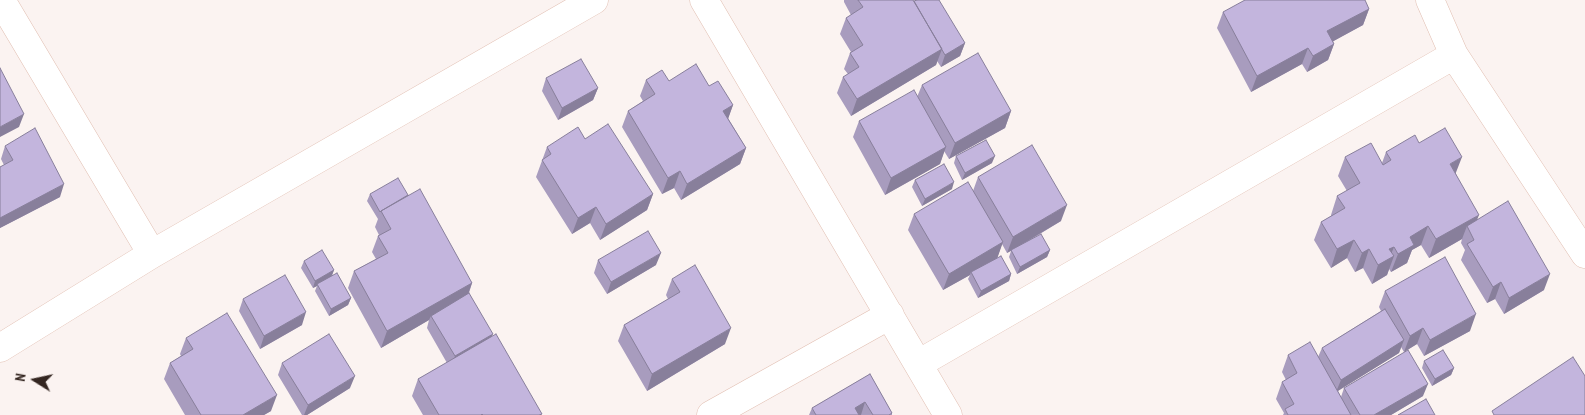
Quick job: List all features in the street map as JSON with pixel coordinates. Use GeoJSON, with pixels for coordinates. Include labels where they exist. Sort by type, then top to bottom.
{"type":"FeatureCollection","features":[{"type":"Feature","properties":{"kind":"street"},"geometry":{"type":"LineString","coordinates":[[1,0],[152,254]]}},
{"type":"Feature","properties":{"kind":"street"},"geometry":{"type":"LineString","coordinates":[[0,348],[152,254],[594,0]]}},
{"type":"Feature","properties":{"kind":"street"},"geometry":{"type":"LineString","coordinates":[[704,0],[948,415]]}},
{"type":"Feature","properties":{"kind":"street"},"geometry":{"type":"LineString","coordinates":[[1430,0],[1454,55],[1585,254]]}},
{"type":"Feature","properties":{"kind":"street"},"geometry":{"type":"LineString","coordinates":[[918,364],[1454,55]]}},
{"type":"Feature","properties":{"kind":"street"},"geometry":{"type":"LineString","coordinates":[[711,415],[890,315]]}},
{"type":"Feature","properties":{"kind":"building"},"geometry":{"type":"Polygon","coordinates":[[[858,0],[913,0],[942,49],[857,99],[843,77],[859,67],[850,53],[863,45],[846,18],[863,7],[858,0]]]}},
{"type":"Feature","properties":{"kind":"building"},"geometry":{"type":"Polygon","coordinates":[[[939,0],[965,43],[945,55],[914,1],[939,0]]]}},
{"type":"Feature","properties":{"kind":"building"},"geometry":{"type":"Polygon","coordinates":[[[1245,0],[1365,0],[1369,9],[1327,31],[1334,44],[1313,56],[1308,48],[1257,76],[1223,12],[1245,0]]]}},
{"type":"Feature","properties":{"kind":"building"},"geometry":{"type":"Polygon","coordinates":[[[978,53],[1011,111],[955,143],[922,85],[978,53]]]}},
{"type":"Feature","properties":{"kind":"building"},"geometry":{"type":"Polygon","coordinates":[[[581,59],[598,88],[562,108],[546,78],[581,59]]]}},
{"type":"Feature","properties":{"kind":"building"},"geometry":{"type":"Polygon","coordinates":[[[696,64],[709,86],[718,81],[733,105],[723,111],[746,148],[687,184],[680,171],[668,178],[628,111],[655,94],[646,80],[662,70],[669,81],[696,64]]]}},
{"type":"Feature","properties":{"kind":"building"},"geometry":{"type":"Polygon","coordinates":[[[0,68],[24,114],[0,127],[0,68]]]}},
{"type":"Feature","properties":{"kind":"building"},"geometry":{"type":"Polygon","coordinates":[[[914,90],[946,147],[891,178],[859,121],[914,90]]]}},
{"type":"Feature","properties":{"kind":"building"},"geometry":{"type":"Polygon","coordinates":[[[608,124],[653,194],[606,224],[596,207],[578,218],[542,160],[551,154],[547,147],[578,127],[585,139],[608,124]]]}},
{"type":"Feature","properties":{"kind":"building"},"geometry":{"type":"Polygon","coordinates":[[[35,128],[64,184],[0,218],[0,167],[13,160],[5,146],[35,128]]]}},
{"type":"Feature","properties":{"kind":"building"},"geometry":{"type":"Polygon","coordinates":[[[1445,128],[1462,157],[1450,164],[1479,215],[1436,239],[1428,226],[1410,237],[1414,245],[1398,254],[1394,247],[1389,249],[1394,256],[1378,265],[1369,249],[1362,253],[1354,240],[1337,249],[1321,222],[1345,208],[1337,196],[1360,183],[1345,157],[1371,143],[1383,165],[1391,160],[1386,152],[1415,135],[1419,143],[1445,128]]]}},
{"type":"Feature","properties":{"kind":"building"},"geometry":{"type":"Polygon","coordinates":[[[986,140],[995,156],[965,173],[956,156],[986,140]]]}},
{"type":"Feature","properties":{"kind":"building"},"geometry":{"type":"Polygon","coordinates":[[[1032,145],[1067,205],[1013,237],[978,177],[1032,145]]]}},
{"type":"Feature","properties":{"kind":"building"},"geometry":{"type":"Polygon","coordinates":[[[944,164],[954,182],[925,199],[915,180],[944,164]]]}},
{"type":"Feature","properties":{"kind":"building"},"geometry":{"type":"Polygon","coordinates":[[[398,178],[408,195],[380,212],[370,194],[398,178]]]}},
{"type":"Feature","properties":{"kind":"building"},"geometry":{"type":"Polygon","coordinates":[[[968,182],[1003,242],[949,274],[914,214],[968,182]]]}},
{"type":"Feature","properties":{"kind":"building"},"geometry":{"type":"Polygon","coordinates":[[[420,189],[472,283],[387,331],[354,271],[388,253],[378,236],[391,229],[381,211],[420,189]]]}},
{"type":"Feature","properties":{"kind":"building"},"geometry":{"type":"Polygon","coordinates":[[[1508,201],[1550,274],[1509,298],[1501,282],[1493,287],[1467,244],[1474,240],[1467,226],[1508,201]]]}},
{"type":"Feature","properties":{"kind":"building"},"geometry":{"type":"Polygon","coordinates":[[[648,231],[661,253],[611,282],[598,260],[648,231]]]}},
{"type":"Feature","properties":{"kind":"building"},"geometry":{"type":"Polygon","coordinates":[[[1041,234],[1050,250],[1020,267],[1011,250],[1041,234]]]}},
{"type":"Feature","properties":{"kind":"building"},"geometry":{"type":"Polygon","coordinates":[[[322,250],[334,270],[315,281],[304,261],[322,250]]]}},
{"type":"Feature","properties":{"kind":"building"},"geometry":{"type":"Polygon","coordinates":[[[1001,256],[1011,274],[981,291],[971,272],[1001,256]]]}},
{"type":"Feature","properties":{"kind":"building"},"geometry":{"type":"Polygon","coordinates":[[[1445,257],[1476,314],[1430,340],[1423,328],[1410,336],[1385,291],[1445,257]]]}},
{"type":"Feature","properties":{"kind":"building"},"geometry":{"type":"Polygon","coordinates":[[[695,265],[731,328],[652,374],[624,325],[680,292],[672,279],[695,265]]]}},
{"type":"Feature","properties":{"kind":"building"},"geometry":{"type":"Polygon","coordinates":[[[337,273],[351,298],[331,309],[317,284],[337,273]]]}},
{"type":"Feature","properties":{"kind":"building"},"geometry":{"type":"Polygon","coordinates":[[[285,275],[306,312],[264,336],[243,299],[285,275]]]}},
{"type":"Feature","properties":{"kind":"building"},"geometry":{"type":"Polygon","coordinates":[[[469,293],[493,334],[455,356],[431,316],[469,293]]]}},
{"type":"Feature","properties":{"kind":"building"},"geometry":{"type":"Polygon","coordinates":[[[1385,309],[1404,340],[1341,380],[1322,348],[1385,309]]]}},
{"type":"Feature","properties":{"kind":"building"},"geometry":{"type":"Polygon","coordinates":[[[227,313],[277,395],[243,415],[201,415],[170,363],[193,349],[186,338],[227,313]]]}},
{"type":"Feature","properties":{"kind":"building"},"geometry":{"type":"Polygon","coordinates":[[[329,334],[355,376],[308,405],[282,363],[329,334]]]}},
{"type":"Feature","properties":{"kind":"building"},"geometry":{"type":"Polygon","coordinates":[[[496,334],[542,414],[439,415],[418,379],[496,334]]]}},
{"type":"Feature","properties":{"kind":"building"},"geometry":{"type":"Polygon","coordinates":[[[1310,342],[1351,415],[1288,415],[1285,409],[1294,404],[1282,382],[1297,373],[1288,355],[1310,342]]]}},
{"type":"Feature","properties":{"kind":"building"},"geometry":{"type":"Polygon","coordinates":[[[1408,350],[1428,384],[1374,415],[1360,415],[1344,388],[1408,350]]]}},
{"type":"Feature","properties":{"kind":"building"},"geometry":{"type":"Polygon","coordinates":[[[1443,350],[1454,368],[1435,379],[1424,361],[1443,350]]]}},
{"type":"Feature","properties":{"kind":"building"},"geometry":{"type":"Polygon","coordinates":[[[1573,357],[1585,376],[1585,415],[1494,415],[1492,411],[1573,357]]]}},
{"type":"Feature","properties":{"kind":"building"},"geometry":{"type":"Polygon","coordinates":[[[870,374],[892,413],[889,415],[873,415],[865,402],[855,408],[859,415],[816,415],[812,408],[870,374]]]}},
{"type":"Feature","properties":{"kind":"building"},"geometry":{"type":"Polygon","coordinates":[[[1426,399],[1435,415],[1398,415],[1426,399]]]}}]}
